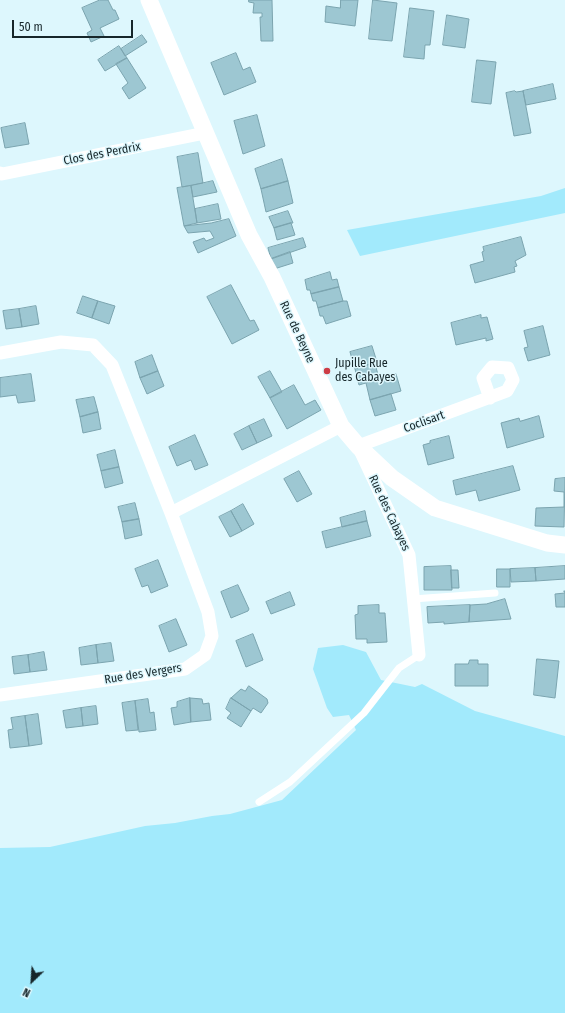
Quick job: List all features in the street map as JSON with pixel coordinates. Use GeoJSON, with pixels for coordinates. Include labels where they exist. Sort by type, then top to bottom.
{"type":"FeatureCollection","features":[{"type":"Feature","properties":{"kind":"street","name":"Rue de Beyne"},"geometry":{"type":"LineString","coordinates":[[149,0],[250,235],[272,277],[341,426],[358,446],[392,478],[434,508],[547,543],[565,545]]}},
{"type":"Feature","properties":{"kind":"street","name":"Clos des Perdrix"},"geometry":{"type":"LineString","coordinates":[[0,173],[10,173],[205,133]]}},
{"type":"Feature","properties":{"kind":"street","name":"Rue des Vergers"},"geometry":{"type":"LineString","coordinates":[[0,353],[61,342],[93,345],[112,364],[171,513],[208,612],[212,636],[205,655],[186,669],[0,695]]}},
{"type":"Feature","properties":{"kind":"street","name":"Coclisart"},"geometry":{"type":"LineString","coordinates":[[358,446],[490,398]]}},
{"type":"Feature","properties":{"kind":"street"},"geometry":{"type":"LineString","coordinates":[[171,513],[341,426]]}},
{"type":"Feature","properties":{"kind":"street","name":"Rue des Cabayes"},"geometry":{"type":"LineString","coordinates":[[358,446],[409,555],[419,655]]}},
{"type":"Feature","properties":{"kind":"lane"},"geometry":{"type":"LineString","coordinates":[[413,600],[495,593]]}},
{"type":"Feature","properties":{"kind":"lane"},"geometry":{"type":"LineString","coordinates":[[259,802],[290,782],[364,713],[399,668],[419,655]]}},
{"type":"Feature","properties":{"kind":"shaded area"},"geometry":{"type":"Polygon","coordinates":[[[565,188],[565,213],[360,256],[347,230],[541,196],[565,188]]]}},
{"type":"Feature","properties":{"kind":"shaded area"},"geometry":{"type":"Polygon","coordinates":[[[343,645],[366,652],[381,680],[415,687],[422,684],[475,711],[565,736],[565,1013],[0,1013],[0,848],[50,847],[145,826],[175,823],[230,814],[282,800],[356,730],[349,715],[333,717],[327,708],[313,669],[318,648],[343,645]]]}},
{"type":"Feature","properties":{"kind":"building"},"geometry":{"type":"Polygon","coordinates":[[[100,0],[108,0],[119,19],[100,28],[104,36],[91,42],[87,33],[92,30],[82,8],[100,0]]]}},
{"type":"Feature","properties":{"kind":"building"},"geometry":{"type":"Polygon","coordinates":[[[249,0],[272,0],[273,41],[261,41],[260,17],[262,17],[262,13],[253,13],[254,3],[249,2],[249,0]]]}},
{"type":"Feature","properties":{"kind":"building"},"geometry":{"type":"Polygon","coordinates":[[[341,0],[358,0],[355,26],[325,22],[326,6],[340,8],[341,0]]]}},
{"type":"Feature","properties":{"kind":"building"},"geometry":{"type":"Polygon","coordinates":[[[373,0],[397,3],[392,41],[369,39],[373,0]]]}},
{"type":"Feature","properties":{"kind":"building"},"geometry":{"type":"Polygon","coordinates":[[[410,8],[434,11],[430,45],[425,45],[424,59],[404,57],[410,8]]]}},
{"type":"Feature","properties":{"kind":"building"},"geometry":{"type":"Polygon","coordinates":[[[447,15],[469,19],[465,48],[443,45],[447,15]]]}},
{"type":"Feature","properties":{"kind":"building"},"geometry":{"type":"Polygon","coordinates":[[[142,35],[147,42],[125,56],[121,49],[142,35]]]}},
{"type":"Feature","properties":{"kind":"building"},"geometry":{"type":"Polygon","coordinates":[[[119,46],[127,58],[105,71],[98,60],[119,46]]]}},
{"type":"Feature","properties":{"kind":"building"},"geometry":{"type":"Polygon","coordinates":[[[236,53],[243,70],[250,67],[256,82],[224,95],[211,63],[236,53]]]}},
{"type":"Feature","properties":{"kind":"building"},"geometry":{"type":"Polygon","coordinates":[[[127,58],[146,88],[129,99],[122,88],[128,83],[116,64],[127,58]]]}},
{"type":"Feature","properties":{"kind":"building"},"geometry":{"type":"Polygon","coordinates":[[[477,60],[496,62],[491,104],[472,102],[477,60]]]}},
{"type":"Feature","properties":{"kind":"building"},"geometry":{"type":"Polygon","coordinates":[[[553,84],[556,99],[526,105],[523,91],[553,84]]]}},
{"type":"Feature","properties":{"kind":"building"},"geometry":{"type":"Polygon","coordinates":[[[523,91],[531,133],[514,136],[506,93],[523,91]]]}},
{"type":"Feature","properties":{"kind":"building"},"geometry":{"type":"Polygon","coordinates":[[[257,115],[265,146],[243,154],[234,121],[257,115]]]}},
{"type":"Feature","properties":{"kind":"building"},"geometry":{"type":"Polygon","coordinates":[[[25,123],[29,144],[5,148],[1,128],[25,123]]]}},
{"type":"Feature","properties":{"kind":"building"},"geometry":{"type":"Polygon","coordinates":[[[198,153],[203,183],[182,187],[177,157],[198,153]]]}},
{"type":"Feature","properties":{"kind":"building"},"geometry":{"type":"Polygon","coordinates":[[[282,159],[288,181],[261,189],[255,169],[282,159]]]}},
{"type":"Feature","properties":{"kind":"building"},"geometry":{"type":"Polygon","coordinates":[[[213,181],[217,192],[193,197],[191,186],[213,181]]]}},
{"type":"Feature","properties":{"kind":"building"},"geometry":{"type":"Polygon","coordinates":[[[288,181],[293,203],[266,212],[261,189],[288,181]]]}},
{"type":"Feature","properties":{"kind":"building"},"geometry":{"type":"Polygon","coordinates":[[[191,186],[197,223],[184,226],[177,188],[191,186]]]}},
{"type":"Feature","properties":{"kind":"building"},"geometry":{"type":"Polygon","coordinates":[[[218,204],[221,219],[197,223],[195,209],[218,204]]]}},
{"type":"Feature","properties":{"kind":"building"},"geometry":{"type":"Polygon","coordinates":[[[288,211],[293,223],[274,228],[269,217],[288,211]]]}},
{"type":"Feature","properties":{"kind":"building"},"geometry":{"type":"Polygon","coordinates":[[[229,219],[236,236],[198,253],[193,242],[204,238],[206,241],[214,238],[210,231],[188,233],[184,226],[229,219]]]}},
{"type":"Feature","properties":{"kind":"building"},"geometry":{"type":"Polygon","coordinates":[[[291,223],[295,235],[277,240],[274,228],[291,223]]]}},
{"type":"Feature","properties":{"kind":"building"},"geometry":{"type":"Polygon","coordinates":[[[521,237],[526,255],[515,261],[517,266],[514,267],[515,272],[475,283],[470,265],[484,261],[482,252],[484,251],[483,247],[521,237]]]}},
{"type":"Feature","properties":{"kind":"building"},"geometry":{"type":"Polygon","coordinates":[[[303,238],[306,247],[271,259],[268,248],[303,238]]]}},
{"type":"Feature","properties":{"kind":"building"},"geometry":{"type":"Polygon","coordinates":[[[290,252],[293,263],[274,269],[271,259],[290,252]]]}},
{"type":"Feature","properties":{"kind":"building"},"geometry":{"type":"Polygon","coordinates":[[[330,272],[332,280],[337,279],[339,287],[311,294],[310,290],[307,290],[305,280],[330,272]]]}},
{"type":"Feature","properties":{"kind":"building"},"geometry":{"type":"Polygon","coordinates":[[[231,285],[250,321],[254,320],[259,330],[232,344],[207,297],[231,285]]]}},
{"type":"Feature","properties":{"kind":"building"},"geometry":{"type":"Polygon","coordinates":[[[339,287],[343,301],[318,308],[316,301],[313,301],[311,294],[339,287]]]}},
{"type":"Feature","properties":{"kind":"building"},"geometry":{"type":"Polygon","coordinates":[[[83,296],[98,301],[92,318],[77,313],[83,296]]]}},
{"type":"Feature","properties":{"kind":"building"},"geometry":{"type":"Polygon","coordinates":[[[98,301],[115,306],[109,324],[92,318],[98,301]]]}},
{"type":"Feature","properties":{"kind":"building"},"geometry":{"type":"Polygon","coordinates":[[[347,301],[351,316],[326,324],[323,316],[320,316],[318,308],[347,301]]]}},
{"type":"Feature","properties":{"kind":"building"},"geometry":{"type":"Polygon","coordinates":[[[36,306],[39,324],[22,327],[19,309],[36,306]]]}},
{"type":"Feature","properties":{"kind":"building"},"geometry":{"type":"Polygon","coordinates":[[[19,309],[22,327],[6,329],[3,311],[19,309]]]}},
{"type":"Feature","properties":{"kind":"building"},"geometry":{"type":"Polygon","coordinates":[[[481,315],[481,318],[487,317],[493,339],[486,341],[486,338],[456,345],[451,323],[481,315]]]}},
{"type":"Feature","properties":{"kind":"building"},"geometry":{"type":"Polygon","coordinates":[[[543,326],[550,355],[528,361],[524,348],[528,347],[524,331],[543,326]]]}},
{"type":"Feature","properties":{"kind":"building"},"geometry":{"type":"Polygon","coordinates":[[[372,346],[377,362],[355,369],[350,352],[372,346]]]}},
{"type":"Feature","properties":{"kind":"building"},"geometry":{"type":"Polygon","coordinates":[[[152,355],[158,371],[140,378],[135,362],[152,355]]]}},
{"type":"Feature","properties":{"kind":"building"},"geometry":{"type":"Polygon","coordinates":[[[375,363],[379,379],[359,385],[355,369],[375,363]]]}},
{"type":"Feature","properties":{"kind":"building"},"geometry":{"type":"Polygon","coordinates":[[[158,371],[164,386],[147,394],[140,378],[158,371]]]}},
{"type":"Feature","properties":{"kind":"building"},"geometry":{"type":"Polygon","coordinates":[[[270,371],[282,392],[270,398],[258,377],[270,371]]]}},
{"type":"Feature","properties":{"kind":"building"},"geometry":{"type":"Polygon","coordinates":[[[31,374],[35,401],[18,403],[16,395],[0,397],[0,378],[31,374]]]}},
{"type":"Feature","properties":{"kind":"building"},"geometry":{"type":"Polygon","coordinates":[[[396,374],[401,391],[370,400],[366,383],[396,374]]]}},
{"type":"Feature","properties":{"kind":"building"},"geometry":{"type":"Polygon","coordinates":[[[294,385],[305,405],[315,400],[321,410],[287,429],[270,398],[294,385]]]}},
{"type":"Feature","properties":{"kind":"building"},"geometry":{"type":"Polygon","coordinates":[[[391,394],[396,410],[375,416],[370,400],[391,394]]]}},
{"type":"Feature","properties":{"kind":"building"},"geometry":{"type":"Polygon","coordinates":[[[94,397],[98,412],[80,417],[76,400],[94,397]]]}},
{"type":"Feature","properties":{"kind":"building"},"geometry":{"type":"Polygon","coordinates":[[[98,412],[101,429],[83,433],[80,417],[98,412]]]}},
{"type":"Feature","properties":{"kind":"building"},"geometry":{"type":"Polygon","coordinates":[[[539,416],[544,437],[507,448],[501,423],[519,418],[520,421],[539,416]]]}},
{"type":"Feature","properties":{"kind":"building"},"geometry":{"type":"Polygon","coordinates":[[[264,419],[272,436],[257,443],[249,426],[264,419]]]}},
{"type":"Feature","properties":{"kind":"building"},"geometry":{"type":"Polygon","coordinates":[[[249,426],[257,443],[242,450],[234,434],[249,426]]]}},
{"type":"Feature","properties":{"kind":"building"},"geometry":{"type":"Polygon","coordinates":[[[195,435],[208,465],[195,470],[191,460],[177,466],[169,447],[195,435]]]}},
{"type":"Feature","properties":{"kind":"building"},"geometry":{"type":"Polygon","coordinates":[[[449,436],[454,458],[428,465],[423,445],[430,443],[430,441],[449,436]]]}},
{"type":"Feature","properties":{"kind":"building"},"geometry":{"type":"Polygon","coordinates":[[[115,450],[119,467],[101,471],[97,455],[115,450]]]}},
{"type":"Feature","properties":{"kind":"building"},"geometry":{"type":"Polygon","coordinates":[[[513,466],[520,490],[479,501],[476,490],[456,495],[453,481],[513,466]]]}},
{"type":"Feature","properties":{"kind":"building"},"geometry":{"type":"Polygon","coordinates":[[[119,467],[123,483],[105,488],[101,471],[119,467]]]}},
{"type":"Feature","properties":{"kind":"building"},"geometry":{"type":"Polygon","coordinates":[[[299,471],[312,494],[297,502],[284,479],[299,471]]]}},
{"type":"Feature","properties":{"kind":"building"},"geometry":{"type":"Polygon","coordinates":[[[565,478],[564,527],[535,526],[536,508],[564,507],[564,492],[554,491],[555,479],[565,478]]]}},
{"type":"Feature","properties":{"kind":"building"},"geometry":{"type":"Polygon","coordinates":[[[135,503],[139,519],[122,522],[118,507],[135,503]]]}},
{"type":"Feature","properties":{"kind":"building"},"geometry":{"type":"Polygon","coordinates":[[[243,504],[254,524],[242,531],[231,511],[243,504]]]}},
{"type":"Feature","properties":{"kind":"building"},"geometry":{"type":"Polygon","coordinates":[[[231,511],[242,531],[230,537],[219,517],[231,511]]]}},
{"type":"Feature","properties":{"kind":"building"},"geometry":{"type":"Polygon","coordinates":[[[365,511],[367,521],[342,527],[340,518],[365,511]]]}},
{"type":"Feature","properties":{"kind":"building"},"geometry":{"type":"Polygon","coordinates":[[[139,519],[142,535],[125,539],[122,522],[139,519]]]}},
{"type":"Feature","properties":{"kind":"building"},"geometry":{"type":"Polygon","coordinates":[[[367,521],[371,536],[326,548],[322,532],[367,521]]]}},
{"type":"Feature","properties":{"kind":"building"},"geometry":{"type":"Polygon","coordinates":[[[158,560],[168,586],[151,593],[148,585],[142,587],[135,569],[158,560]]]}},
{"type":"Feature","properties":{"kind":"building"},"geometry":{"type":"Polygon","coordinates":[[[451,566],[452,590],[424,590],[424,567],[451,566]]]}},
{"type":"Feature","properties":{"kind":"building"},"geometry":{"type":"Polygon","coordinates":[[[565,566],[565,579],[536,581],[535,568],[565,566]]]}},
{"type":"Feature","properties":{"kind":"building"},"geometry":{"type":"Polygon","coordinates":[[[535,568],[536,581],[511,582],[510,569],[535,568]]]}},
{"type":"Feature","properties":{"kind":"building"},"geometry":{"type":"Polygon","coordinates":[[[497,569],[510,569],[510,587],[497,587],[497,569]]]}},
{"type":"Feature","properties":{"kind":"building"},"geometry":{"type":"Polygon","coordinates":[[[451,570],[458,570],[459,588],[452,588],[451,570]]]}},
{"type":"Feature","properties":{"kind":"building"},"geometry":{"type":"Polygon","coordinates":[[[238,585],[249,609],[248,611],[231,618],[221,592],[238,585]]]}},
{"type":"Feature","properties":{"kind":"building"},"geometry":{"type":"Polygon","coordinates":[[[290,592],[295,605],[271,614],[266,602],[290,592]]]}},
{"type":"Feature","properties":{"kind":"building"},"geometry":{"type":"Polygon","coordinates":[[[565,593],[565,607],[556,607],[555,594],[565,593]]]}},
{"type":"Feature","properties":{"kind":"building"},"geometry":{"type":"Polygon","coordinates":[[[505,599],[511,619],[469,622],[470,605],[486,604],[505,599]]]}},
{"type":"Feature","properties":{"kind":"building"},"geometry":{"type":"Polygon","coordinates":[[[379,605],[379,613],[385,613],[387,642],[367,643],[367,639],[356,639],[355,615],[358,614],[358,606],[379,605]]]}},
{"type":"Feature","properties":{"kind":"building"},"geometry":{"type":"Polygon","coordinates":[[[470,605],[469,622],[444,624],[444,622],[428,623],[427,607],[470,605]]]}},
{"type":"Feature","properties":{"kind":"building"},"geometry":{"type":"Polygon","coordinates":[[[176,619],[187,645],[169,652],[159,626],[176,619]]]}},
{"type":"Feature","properties":{"kind":"building"},"geometry":{"type":"Polygon","coordinates":[[[253,634],[263,660],[246,667],[236,641],[253,634]]]}},
{"type":"Feature","properties":{"kind":"building"},"geometry":{"type":"Polygon","coordinates":[[[111,643],[114,661],[98,663],[96,645],[111,643]]]}},
{"type":"Feature","properties":{"kind":"building"},"geometry":{"type":"Polygon","coordinates":[[[96,645],[98,663],[81,665],[79,648],[96,645]]]}},
{"type":"Feature","properties":{"kind":"building"},"geometry":{"type":"Polygon","coordinates":[[[44,652],[47,670],[30,672],[28,655],[44,652]]]}},
{"type":"Feature","properties":{"kind":"building"},"geometry":{"type":"Polygon","coordinates":[[[28,655],[30,672],[14,674],[12,657],[28,655]]]}},
{"type":"Feature","properties":{"kind":"building"},"geometry":{"type":"Polygon","coordinates":[[[537,659],[559,661],[555,698],[534,695],[537,659]]]}},
{"type":"Feature","properties":{"kind":"building"},"geometry":{"type":"Polygon","coordinates":[[[470,660],[478,660],[478,664],[488,664],[488,686],[455,686],[455,664],[468,664],[470,660]]]}},
{"type":"Feature","properties":{"kind":"building"},"geometry":{"type":"Polygon","coordinates":[[[249,686],[267,699],[268,703],[261,713],[253,708],[251,711],[231,698],[241,689],[245,691],[249,686]]]}},
{"type":"Feature","properties":{"kind":"building"},"geometry":{"type":"Polygon","coordinates":[[[190,698],[191,722],[174,725],[171,708],[177,707],[177,702],[190,698]]]}},
{"type":"Feature","properties":{"kind":"building"},"geometry":{"type":"Polygon","coordinates":[[[190,698],[202,699],[203,704],[209,703],[211,720],[191,722],[190,698]]]}},
{"type":"Feature","properties":{"kind":"building"},"geometry":{"type":"Polygon","coordinates":[[[231,698],[251,711],[241,727],[227,718],[231,713],[226,709],[231,698]]]}},
{"type":"Feature","properties":{"kind":"building"},"geometry":{"type":"Polygon","coordinates":[[[148,699],[150,713],[154,712],[156,730],[139,732],[135,701],[148,699]]]}},
{"type":"Feature","properties":{"kind":"building"},"geometry":{"type":"Polygon","coordinates":[[[135,701],[138,730],[126,731],[122,703],[135,701]]]}},
{"type":"Feature","properties":{"kind":"building"},"geometry":{"type":"Polygon","coordinates":[[[96,706],[98,724],[83,726],[81,708],[96,706]]]}},
{"type":"Feature","properties":{"kind":"building"},"geometry":{"type":"Polygon","coordinates":[[[81,708],[83,726],[66,728],[63,711],[81,708]]]}},
{"type":"Feature","properties":{"kind":"building"},"geometry":{"type":"Polygon","coordinates":[[[38,714],[42,744],[29,746],[25,716],[38,714]]]}},
{"type":"Feature","properties":{"kind":"building"},"geometry":{"type":"Polygon","coordinates":[[[25,716],[29,746],[10,748],[8,730],[13,729],[11,718],[25,716]]]}},
{"type":"Feature","properties":{"kind":"place","name":"Jupille Rue des Cabayes"},"geometry":{"type":"Point","coordinates":[327,371]}}]}
